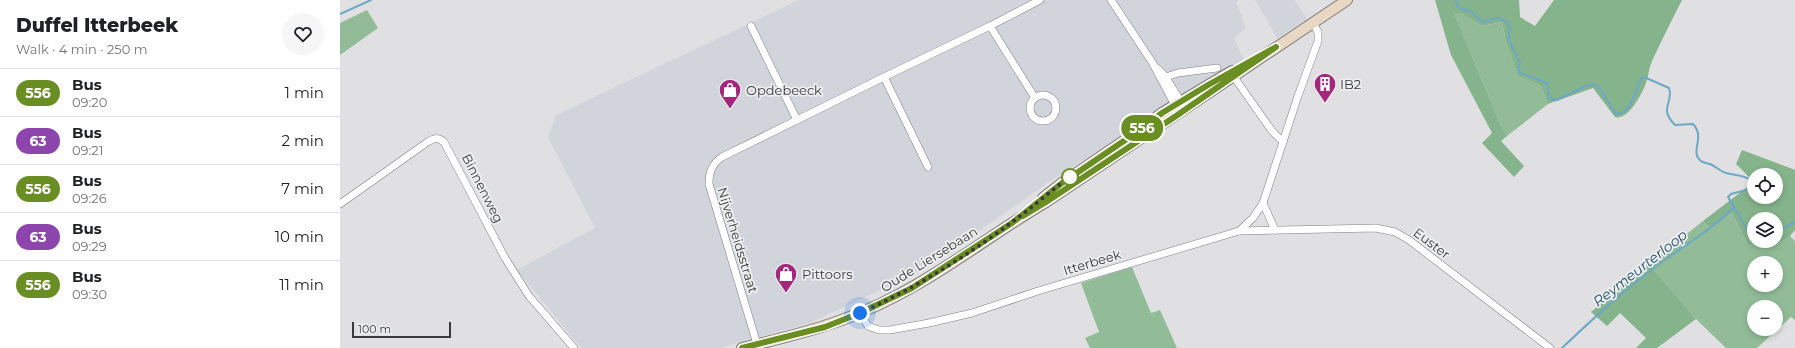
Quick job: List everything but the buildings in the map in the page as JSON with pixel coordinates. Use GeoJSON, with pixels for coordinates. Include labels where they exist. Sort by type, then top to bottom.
{"type":"FeatureCollection","features":[{"type":"Feature","properties":{"kind":"main road","name":"Oude Liersebaan"},"geometry":{"type":"LineString","coordinates":[[1180,105],[1234,77],[1347,0]]}},
{"type":"Feature","properties":{"kind":"main road","name":"Oude Liersebaan"},"geometry":{"type":"LineString","coordinates":[[742,348],[825,327],[860,313],[912,288],[1012,223],[1062,183],[1180,105],[1276,47]]}},
{"type":"Feature","properties":{"kind":"street","name":"Nijverheidsstraat"},"geometry":{"type":"LineString","coordinates":[[757,344],[709,184],[709,176],[715,162],[722,157],[1040,0]]}},
{"type":"Feature","properties":{"kind":"street"},"geometry":{"type":"LineString","coordinates":[[1111,0],[1180,105]]}},
{"type":"Feature","properties":{"kind":"street","name":"Itterbeek"},"geometry":{"type":"LineString","coordinates":[[860,313],[868,326],[879,330],[890,330],[929,323],[972,313],[1038,291],[1239,231],[1253,218],[1263,203],[1306,73],[1318,42],[1318,32],[1313,22]]}},
{"type":"Feature","properties":{"kind":"street"},"geometry":{"type":"LineString","coordinates":[[751,26],[797,120]]}},
{"type":"Feature","properties":{"kind":"street"},"geometry":{"type":"LineString","coordinates":[[990,26],[1035,98]]}},
{"type":"Feature","properties":{"kind":"street"},"geometry":{"type":"LineString","coordinates":[[1162,78],[1178,73],[1217,68]]}},
{"type":"Feature","properties":{"kind":"street"},"geometry":{"type":"LineString","coordinates":[[884,77],[928,167]]}},
{"type":"Feature","properties":{"kind":"street"},"geometry":{"type":"LineString","coordinates":[[1234,77],[1272,131],[1283,142]]}},
{"type":"Feature","properties":{"kind":"street","name":"Binnenweg"},"geometry":{"type":"LineString","coordinates":[[340,204],[429,141],[435,138],[440,138],[453,157],[506,258],[529,296],[574,348]]}},
{"type":"Feature","properties":{"kind":"street"},"geometry":{"type":"LineString","coordinates":[[1263,203],[1275,230]]}},
{"type":"Feature","properties":{"kind":"street","name":"Euster"},"geometry":{"type":"LineString","coordinates":[[1239,231],[1376,228],[1395,232],[1409,240],[1550,348]]}},
{"type":"Feature","properties":{"kind":"shaded area"},"geometry":{"type":"Polygon","coordinates":[[[799,0],[1238,0],[1236,2],[1246,28],[1234,38],[1244,59],[1052,180],[923,270],[810,323],[720,348],[581,348],[517,270],[595,228],[548,137],[556,115],[799,0]]]}},
{"type":"Feature","properties":{"kind":"shaded area"},"geometry":{"type":"Polygon","coordinates":[[[1255,0],[1295,0],[1307,19],[1277,38],[1255,0]]]}},
{"type":"Feature","properties":{"kind":"green space"},"geometry":{"type":"Polygon","coordinates":[[[1435,0],[1519,0],[1520,17],[1535,26],[1554,0],[1682,0],[1652,62],[1641,94],[1634,106],[1625,115],[1620,117],[1615,117],[1593,88],[1548,104],[1541,86],[1518,76],[1506,42],[1502,22],[1482,26],[1459,13],[1455,15],[1501,126],[1507,136],[1501,141],[1524,166],[1514,177],[1482,143],[1492,133],[1451,55],[1435,0]]]}},
{"type":"Feature","properties":{"kind":"green space"},"geometry":{"type":"Polygon","coordinates":[[[367,10],[378,28],[340,55],[340,23],[367,10]]]}},
{"type":"Feature","properties":{"kind":"green space"},"geometry":{"type":"Polygon","coordinates":[[[1459,13],[1482,26],[1502,22],[1506,42],[1518,76],[1541,86],[1548,104],[1507,136],[1501,126],[1455,15],[1459,13]]]}},
{"type":"Feature","properties":{"kind":"green space"},"geometry":{"type":"Polygon","coordinates":[[[1742,150],[1795,170],[1795,230],[1783,241],[1783,212],[1747,212],[1747,243],[1732,213],[1711,229],[1703,221],[1747,187],[1747,204],[1783,204],[1783,168],[1747,168],[1747,175],[1736,164],[1742,150]]]}},
{"type":"Feature","properties":{"kind":"green space"},"geometry":{"type":"Polygon","coordinates":[[[1732,213],[1747,243],[1747,248],[1783,248],[1783,241],[1790,236],[1795,241],[1795,320],[1791,317],[1783,324],[1783,300],[1747,300],[1747,336],[1770,336],[1757,348],[1726,348],[1696,319],[1649,264],[1703,221],[1711,229],[1732,213]]]}},
{"type":"Feature","properties":{"kind":"green space"},"geometry":{"type":"Polygon","coordinates":[[[1649,264],[1696,319],[1657,348],[1636,348],[1646,338],[1620,313],[1607,326],[1591,312],[1649,264]]]}},
{"type":"Feature","properties":{"kind":"green space"},"geometry":{"type":"Polygon","coordinates":[[[1132,267],[1151,313],[1160,310],[1177,348],[1090,348],[1085,338],[1099,332],[1081,283],[1132,267]]]}},
{"type":"Feature","properties":{"kind":"waterway","name":"Itterbeek"},"geometry":{"type":"LineString","coordinates":[[340,14],[371,0]]}},
{"type":"Feature","properties":{"kind":"waterway","name":"Itterbeek"},"geometry":{"type":"LineString","coordinates":[[1457,0],[1456,2],[1459,8],[1472,12],[1482,22],[1497,18],[1506,21],[1510,29],[1508,40],[1520,62],[1518,72],[1547,83],[1549,98],[1557,100],[1593,84],[1600,89],[1616,114],[1626,110],[1635,95],[1641,79],[1644,77],[1669,88],[1670,98],[1667,110],[1670,119],[1675,125],[1693,124],[1697,129],[1697,153],[1702,162],[1712,165],[1729,174],[1745,177],[1752,183],[1753,185],[1750,189],[1731,194],[1728,197],[1747,229]]}},
{"type":"Feature","properties":{"kind":"waterway","name":"Reymeurterloop"},"geometry":{"type":"LineString","coordinates":[[1562,348],[1627,289],[1711,227],[1734,207]]}},
{"type":"Feature","properties":{"kind":"waterway","name":"Itterbeek"},"geometry":{"type":"LineString","coordinates":[[1783,228],[1795,222]]}},
{"type":"Feature","properties":{"kind":"bus line","name":"556"},"geometry":{"type":"LineString","coordinates":[[742,348],[825,327],[877,306],[912,288],[1012,223],[1062,183],[1137,132],[1162,113],[1244,64],[1276,47],[1176,116],[1023,216]]}},
{"type":"Feature","properties":{"kind":"place","name":"IB2"},"geometry":{"type":"Point","coordinates":[1325,104]}},
{"type":"Feature","properties":{"kind":"place","name":"Opdebeeck"},"geometry":{"type":"Point","coordinates":[730,110]}},
{"type":"Feature","properties":{"kind":"place","name":"Pittoors"},"geometry":{"type":"Point","coordinates":[786,294]}},
{"type":"Feature","properties":{"kind":"route"},"geometry":{"type":"LineString","coordinates":[[860,313],[912,288],[931,276],[1012,223],[1070,177]]}}]}
